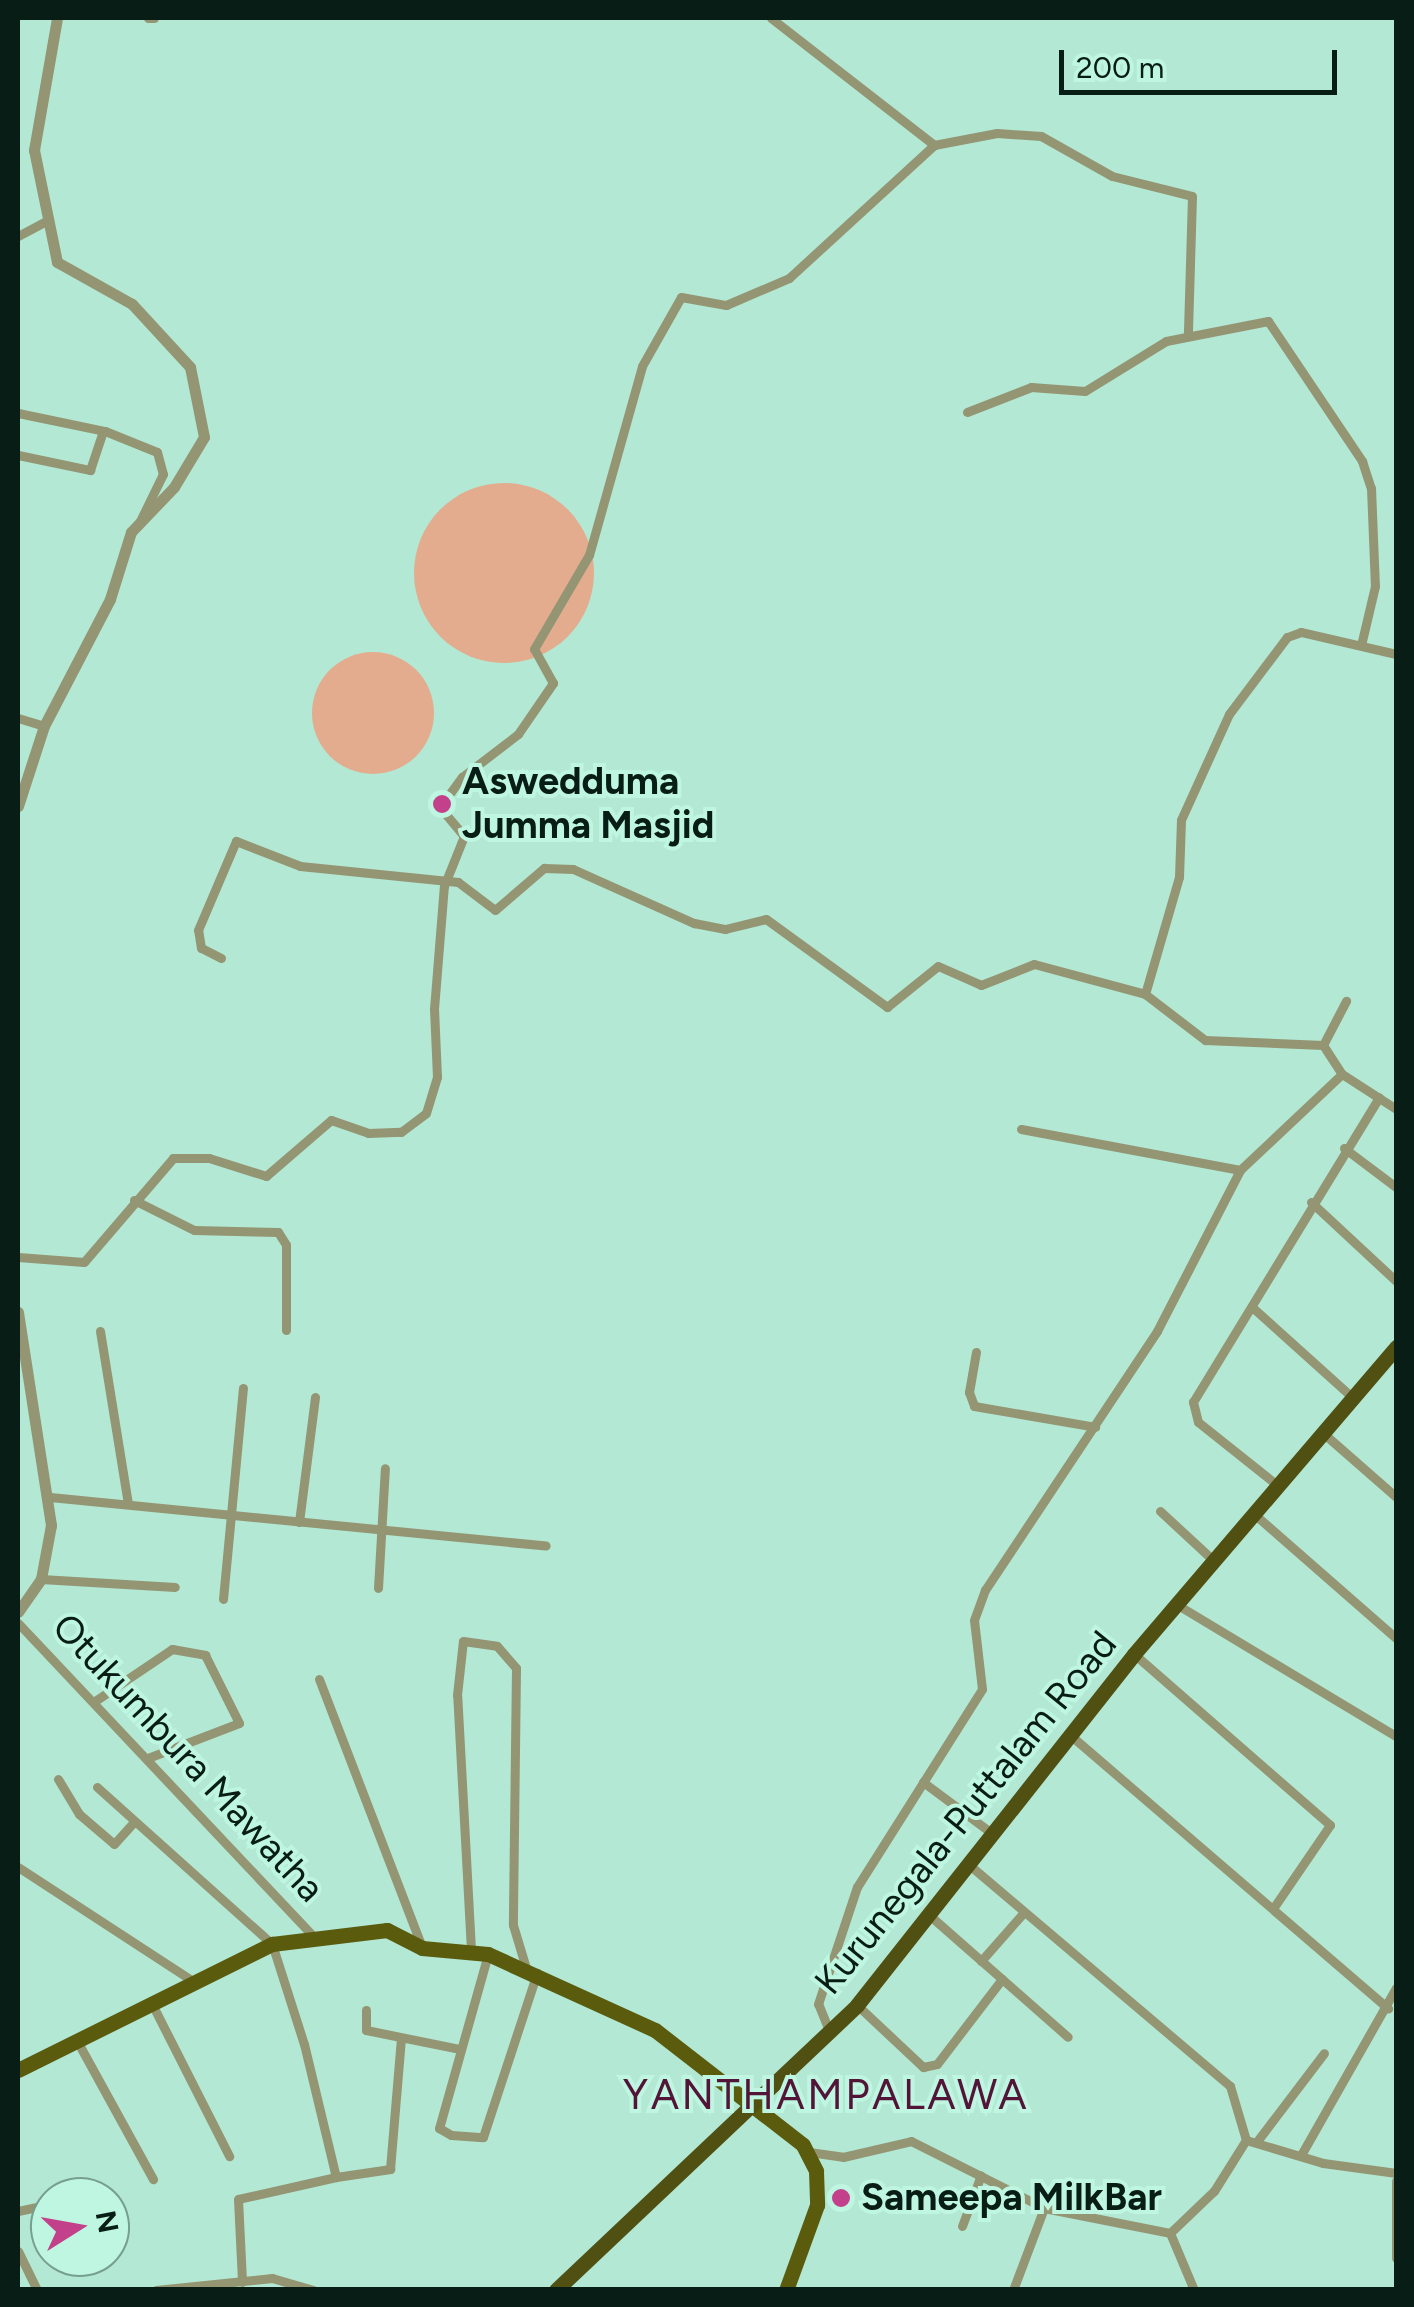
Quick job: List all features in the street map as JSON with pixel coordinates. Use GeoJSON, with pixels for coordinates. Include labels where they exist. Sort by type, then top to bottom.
{"type":"FeatureCollection","features":[{"type":"Feature","properties":{"kind":"highway","name":"Kurunegala-Puttalam Road"},"geometry":{"type":"LineString","coordinates":[[556,2290],[757,2104],[857,2005],[926,1912],[1134,1654],[1353,1398],[1391,1366],[1396,1347]]}},
{"type":"Feature","properties":{"kind":"main road"},"geometry":{"type":"LineString","coordinates":[[18,2070],[190,1978],[272,1944],[387,1930],[422,1948],[479,1952],[532,1970],[654,2030],[757,2104],[808,2152],[818,2205],[786,2290]]}},
{"type":"Feature","properties":{"kind":"street"},"geometry":{"type":"LineString","coordinates":[[57,18],[34,150],[57,262],[132,304],[190,366],[204,438],[139,523]]}},
{"type":"Feature","properties":{"kind":"street"},"geometry":{"type":"LineString","coordinates":[[771,18],[934,146]]}},
{"type":"Feature","properties":{"kind":"street"},"geometry":{"type":"LineString","coordinates":[[18,1257],[84,1262],[174,1158],[208,1158],[266,1176],[331,1120],[368,1134],[400,1132],[426,1113],[438,1077],[434,1009],[444,886],[464,836],[440,808],[462,777],[518,734],[553,683],[534,649],[590,555],[642,366],[681,297],[726,305],[789,278],[934,146],[996,133],[1041,136],[1112,176],[1192,196],[1188,334]]}},
{"type":"Feature","properties":{"kind":"street"},"geometry":{"type":"LineString","coordinates":[[18,236],[48,220]]}},
{"type":"Feature","properties":{"kind":"street"},"geometry":{"type":"LineString","coordinates":[[968,412],[1031,387],[1085,391],[1188,334],[1268,321],[1362,461],[1372,488],[1375,586],[1361,646]]}},
{"type":"Feature","properties":{"kind":"street"},"geometry":{"type":"LineString","coordinates":[[18,412],[103,431],[150,448],[165,464],[44,726],[18,806]]}},
{"type":"Feature","properties":{"kind":"street"},"geometry":{"type":"LineString","coordinates":[[18,455],[90,470],[103,431]]}},
{"type":"Feature","properties":{"kind":"street"},"geometry":{"type":"LineString","coordinates":[[1145,994],[1179,877],[1181,820],[1228,714],[1287,637],[1301,632],[1396,654]]}},
{"type":"Feature","properties":{"kind":"street"},"geometry":{"type":"LineString","coordinates":[[18,718],[44,726]]}},
{"type":"Feature","properties":{"kind":"street"},"geometry":{"type":"LineString","coordinates":[[221,958],[201,948],[198,930],[236,840],[300,866],[444,886],[458,882],[496,910],[544,868],[573,869],[694,923],[725,929],[766,919],[887,1007],[938,966],[981,985],[1034,964],[1145,994],[1205,1040],[1322,1045]]}},
{"type":"Feature","properties":{"kind":"street"},"geometry":{"type":"LineString","coordinates":[[1322,1045],[1346,1001]]}},
{"type":"Feature","properties":{"kind":"street"},"geometry":{"type":"LineString","coordinates":[[1322,1045],[1342,1074],[1396,1109]]}},
{"type":"Feature","properties":{"kind":"street"},"geometry":{"type":"LineString","coordinates":[[830,2034],[818,2004],[848,1911],[888,1828],[923,1782],[982,1689],[974,1620],[985,1590],[1096,1427],[1180,1292],[1240,1170],[1342,1074]]}},
{"type":"Feature","properties":{"kind":"street"},"geometry":{"type":"LineString","coordinates":[[1277,1485],[1194,1415],[1193,1402],[1378,1097]]}},
{"type":"Feature","properties":{"kind":"street"},"geometry":{"type":"LineString","coordinates":[[1021,1129],[1240,1170]]}},
{"type":"Feature","properties":{"kind":"street"},"geometry":{"type":"LineString","coordinates":[[1344,1148],[1396,1187]]}},
{"type":"Feature","properties":{"kind":"street"},"geometry":{"type":"LineString","coordinates":[[134,1200],[194,1230],[278,1232],[286,1245],[286,1330]]}},
{"type":"Feature","properties":{"kind":"street"},"geometry":{"type":"LineString","coordinates":[[1311,1202],[1396,1282]]}},
{"type":"Feature","properties":{"kind":"street"},"geometry":{"type":"LineString","coordinates":[[1252,1307],[1353,1398]]}},
{"type":"Feature","properties":{"kind":"street"},"geometry":{"type":"LineString","coordinates":[[18,1312],[50,1497],[42,1579],[18,1612]]}},
{"type":"Feature","properties":{"kind":"street"},"geometry":{"type":"LineString","coordinates":[[100,1330],[128,1504]]}},
{"type":"Feature","properties":{"kind":"street"},"geometry":{"type":"LineString","coordinates":[[976,1352],[969,1392],[974,1406],[1096,1427]]}},
{"type":"Feature","properties":{"kind":"street"},"geometry":{"type":"LineString","coordinates":[[223,1599],[226,1514],[243,1388]]}},
{"type":"Feature","properties":{"kind":"street"},"geometry":{"type":"LineString","coordinates":[[299,1522],[315,1397]]}},
{"type":"Feature","properties":{"kind":"street"},"geometry":{"type":"LineString","coordinates":[[1323,1432],[1396,1497]]}},
{"type":"Feature","properties":{"kind":"street"},"geometry":{"type":"LineString","coordinates":[[378,1588],[385,1468]]}},
{"type":"Feature","properties":{"kind":"street"},"geometry":{"type":"LineString","coordinates":[[50,1497],[546,1546]]}},
{"type":"Feature","properties":{"kind":"street"},"geometry":{"type":"LineString","coordinates":[[1160,1511],[1213,1560]]}},
{"type":"Feature","properties":{"kind":"street"},"geometry":{"type":"LineString","coordinates":[[1252,1513],[1396,1638]]}},
{"type":"Feature","properties":{"kind":"street"},"geometry":{"type":"LineString","coordinates":[[42,1579],[175,1587]]}},
{"type":"Feature","properties":{"kind":"street"},"geometry":{"type":"LineString","coordinates":[[1176,1604],[1396,1736]]}},
{"type":"Feature","properties":{"kind":"street","name":"Otukumbura Mawatha"},"geometry":{"type":"LineString","coordinates":[[18,1623],[313,1936]]}},
{"type":"Feature","properties":{"kind":"street"},"geometry":{"type":"LineString","coordinates":[[463,1642],[496,1646],[516,1668],[514,1925],[532,1970],[483,2137],[472,2140],[439,2128],[479,1952],[457,1695],[463,1642]]}},
{"type":"Feature","properties":{"kind":"street"},"geometry":{"type":"LineString","coordinates":[[95,1701],[172,1649],[204,1655],[239,1723],[148,1758]]}},
{"type":"Feature","properties":{"kind":"street"},"geometry":{"type":"LineString","coordinates":[[1134,1654],[1330,1825],[1274,1907]]}},
{"type":"Feature","properties":{"kind":"street"},"geometry":{"type":"LineString","coordinates":[[320,1679],[422,1948]]}},
{"type":"Feature","properties":{"kind":"street"},"geometry":{"type":"LineString","coordinates":[[1070,1734],[1388,2008]]}},
{"type":"Feature","properties":{"kind":"street"},"geometry":{"type":"LineString","coordinates":[[58,1779],[79,1814],[114,1844],[133,1822]]}},
{"type":"Feature","properties":{"kind":"street"},"geometry":{"type":"LineString","coordinates":[[923,1782],[990,1832]]}},
{"type":"Feature","properties":{"kind":"street"},"geometry":{"type":"LineString","coordinates":[[97,1787],[272,1944],[336,2177]]}},
{"type":"Feature","properties":{"kind":"street"},"geometry":{"type":"LineString","coordinates":[[967,1863],[1230,2086],[1246,2140],[1214,2190],[1170,2233]]}},
{"type":"Feature","properties":{"kind":"street"},"geometry":{"type":"LineString","coordinates":[[18,1866],[190,1978]]}},
{"type":"Feature","properties":{"kind":"street"},"geometry":{"type":"LineString","coordinates":[[926,1912],[1068,2037]]}},
{"type":"Feature","properties":{"kind":"street"},"geometry":{"type":"LineString","coordinates":[[980,1960],[1024,1912]]}},
{"type":"Feature","properties":{"kind":"street"},"geometry":{"type":"LineString","coordinates":[[857,2005],[923,2067],[937,2064],[1002,1979]]}},
{"type":"Feature","properties":{"kind":"street"},"geometry":{"type":"LineString","coordinates":[[1302,2155],[1342,2075],[1388,2008],[1396,1988]]}},
{"type":"Feature","properties":{"kind":"street"},"geometry":{"type":"LineString","coordinates":[[150,2000],[229,2156]]}},
{"type":"Feature","properties":{"kind":"street"},"geometry":{"type":"LineString","coordinates":[[366,2010],[366,2030],[459,2049]]}},
{"type":"Feature","properties":{"kind":"street"},"geometry":{"type":"LineString","coordinates":[[242,2282],[238,2199],[390,2169],[401,2038]]}},
{"type":"Feature","properties":{"kind":"street"},"geometry":{"type":"LineString","coordinates":[[76,2040],[153,2179]]}},
{"type":"Feature","properties":{"kind":"street"},"geometry":{"type":"LineString","coordinates":[[1258,2140],[1324,2053]]}},
{"type":"Feature","properties":{"kind":"street"},"geometry":{"type":"LineString","coordinates":[[1246,2140],[1396,2177],[1396,2258]]}},
{"type":"Feature","properties":{"kind":"street"},"geometry":{"type":"LineString","coordinates":[[808,2152],[843,2157],[911,2141],[1044,2208],[1170,2233]]}},
{"type":"Feature","properties":{"kind":"street"},"geometry":{"type":"LineString","coordinates":[[962,2226],[982,2174]]}},
{"type":"Feature","properties":{"kind":"street"},"geometry":{"type":"LineString","coordinates":[[1013,2290],[1044,2208]]}},
{"type":"Feature","properties":{"kind":"street"},"geometry":{"type":"LineString","coordinates":[[1170,2233],[1194,2290]]}},
{"type":"Feature","properties":{"kind":"street"},"geometry":{"type":"LineString","coordinates":[[18,2251],[37,2290]]}},
{"type":"Feature","properties":{"kind":"street"},"geometry":{"type":"LineString","coordinates":[[156,2290],[297,2280],[313,2290]]}},
{"type":"Feature","properties":{"kind":"shaded area"},"geometry":{"type":"Polygon","coordinates":[[[504,483],[538,490],[567,510],[587,539],[594,573],[587,607],[567,636],[538,656],[504,663],[470,656],[441,636],[421,607],[414,573],[421,539],[441,510],[470,490],[504,483]]]}},
{"type":"Feature","properties":{"kind":"shaded area"},"geometry":{"type":"Polygon","coordinates":[[[373,652],[396,657],[416,670],[429,690],[434,713],[429,736],[416,756],[396,769],[373,774],[350,769],[330,756],[317,736],[312,713],[317,690],[330,670],[350,657],[373,652]]]}},
{"type":"Feature","properties":{"kind":"place","name":"Aswedduma Jumma Masjid"},"geometry":{"type":"Point","coordinates":[442,804]}},
{"type":"Feature","properties":{"kind":"place","name":"Sameepa MilkBar"},"geometry":{"type":"Point","coordinates":[841,2198]}},
{"type":"Feature","properties":{"kind":"district","name":"YANTHAMPALAWA"},"geometry":{"type":"Point","coordinates":[826,2095]}}]}
